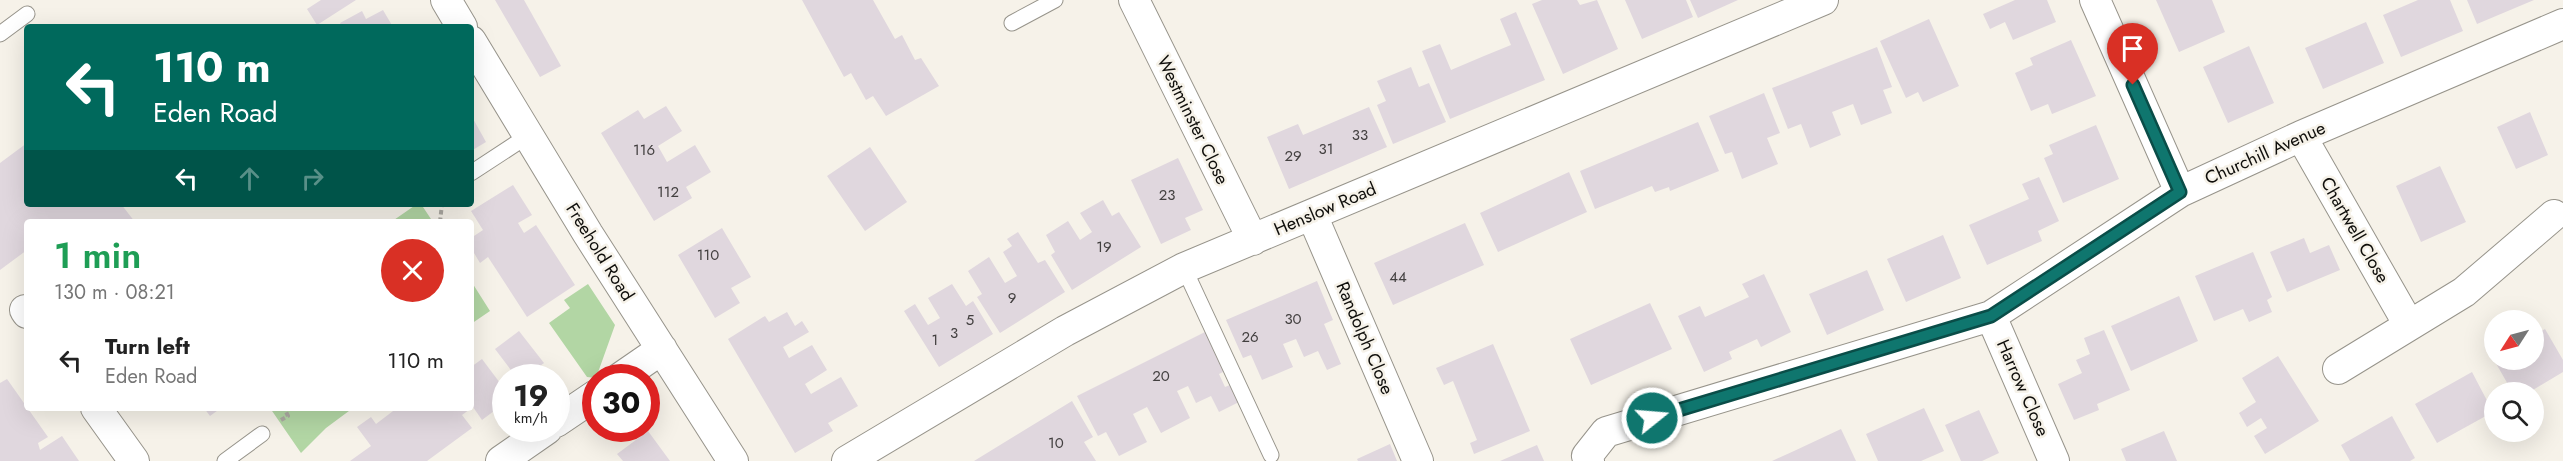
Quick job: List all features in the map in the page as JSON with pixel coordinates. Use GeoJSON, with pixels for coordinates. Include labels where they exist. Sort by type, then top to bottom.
{"type":"FeatureCollection","features":[{"type":"Feature","properties":{"kind":"street"},"geometry":{"type":"LineString","coordinates":[[446,0],[460,24]]}},
{"type":"Feature","properties":{"kind":"street","name":"Westminster Close"},"geometry":{"type":"LineString","coordinates":[[1134,0],[1252,240]]}},
{"type":"Feature","properties":{"kind":"street","name":"Henslow Road"},"geometry":{"type":"LineString","coordinates":[[847,461],[1065,331],[1185,268],[1823,0]]}},
{"type":"Feature","properties":{"kind":"street"},"geometry":{"type":"LineString","coordinates":[[2095,0],[2180,192]]}},
{"type":"Feature","properties":{"kind":"street","name":"Churchill Avenue"},"geometry":{"type":"LineString","coordinates":[[1589,461],[1587,456],[1606,432],[1991,316],[2180,192],[2301,136],[2563,24]]}},
{"type":"Feature","properties":{"kind":"street","name":"Freehold Road"},"geometry":{"type":"LineString","coordinates":[[474,46],[588,234],[733,461]]}},
{"type":"Feature","properties":{"kind":"street","name":"Chartwell Close"},"geometry":{"type":"LineString","coordinates":[[2301,136],[2409,325]]}},
{"type":"Feature","properties":{"kind":"street","name":"Randolph Close"},"geometry":{"type":"LineString","coordinates":[[1312,215],[1418,461]]}},
{"type":"Feature","properties":{"kind":"street"},"geometry":{"type":"LineString","coordinates":[[2338,369],[2464,292],[2554,215]]}},
{"type":"Feature","properties":{"kind":"street","name":"Harrow Close"},"geometry":{"type":"LineString","coordinates":[[1991,316],[2054,461]]}},
{"type":"Feature","properties":{"kind":"street"},"geometry":{"type":"LineString","coordinates":[[640,364],[662,349]]}},
{"type":"Feature","properties":{"kind":"street"},"geometry":{"type":"LineString","coordinates":[[98,411],[134,461]]}},
{"type":"Feature","properties":{"kind":"street"},"geometry":{"type":"LineString","coordinates":[[501,461],[528,442]]}},
{"type":"Feature","properties":{"kind":"lane"},"geometry":{"type":"LineString","coordinates":[[1012,23],[1055,0]]}},
{"type":"Feature","properties":{"kind":"lane"},"geometry":{"type":"LineString","coordinates":[[0,34],[27,14]]}},
{"type":"Feature","properties":{"kind":"lane"},"geometry":{"type":"LineString","coordinates":[[474,171],[528,135]]}},
{"type":"Feature","properties":{"kind":"lane"},"geometry":{"type":"LineString","coordinates":[[1185,268],[1271,455]]}},
{"type":"Feature","properties":{"kind":"lane"},"geometry":{"type":"LineString","coordinates":[[225,461],[262,434]]}},
{"type":"Feature","properties":{"kind":"green space"},"geometry":{"type":"Polygon","coordinates":[[[413,207],[423,207],[431,219],[395,219],[413,207]]]}},
{"type":"Feature","properties":{"kind":"green space"},"geometry":{"type":"Polygon","coordinates":[[[588,284],[615,325],[601,364],[582,364],[582,370],[549,323],[570,308],[564,300],[588,284]]]}},
{"type":"Feature","properties":{"kind":"green space"},"geometry":{"type":"Polygon","coordinates":[[[474,286],[490,311],[474,322],[474,286]]]}},
{"type":"Feature","properties":{"kind":"green space"},"geometry":{"type":"Polygon","coordinates":[[[272,411],[349,411],[326,428],[301,453],[272,411]]]}},
{"type":"Feature","properties":{"kind":"building"},"geometry":{"type":"Polygon","coordinates":[[[321,0],[356,0],[319,24],[307,9],[321,0]]]}},
{"type":"Feature","properties":{"kind":"building"},"geometry":{"type":"Polygon","coordinates":[[[495,0],[524,0],[561,66],[540,77],[495,0]]]}},
{"type":"Feature","properties":{"kind":"building"},"geometry":{"type":"Polygon","coordinates":[[[802,0],[873,0],[895,39],[902,35],[915,60],[921,58],[939,86],[886,116],[873,96],[866,100],[851,73],[844,77],[802,0]]]}},
{"type":"Feature","properties":{"kind":"building"},"geometry":{"type":"Polygon","coordinates":[[[1542,0],[1577,0],[1580,5],[1597,0],[1618,49],[1563,74],[1532,4],[1542,0]]]}},
{"type":"Feature","properties":{"kind":"building"},"geometry":{"type":"Polygon","coordinates":[[[1625,0],[1686,0],[1693,17],[1642,39],[1625,0]]]}},
{"type":"Feature","properties":{"kind":"building"},"geometry":{"type":"Polygon","coordinates":[[[1690,0],[1738,0],[1698,18],[1690,0]]]}},
{"type":"Feature","properties":{"kind":"building"},"geometry":{"type":"Polygon","coordinates":[[[2015,0],[2047,0],[2056,22],[2013,40],[2005,22],[1990,29],[1983,14],[2015,0]]]}},
{"type":"Feature","properties":{"kind":"building"},"geometry":{"type":"Polygon","coordinates":[[[2156,0],[2212,0],[2225,32],[2179,52],[2156,0]]]}},
{"type":"Feature","properties":{"kind":"building"},"geometry":{"type":"Polygon","coordinates":[[[2418,0],[2450,0],[2463,31],[2401,57],[2383,15],[2418,0]]]}},
{"type":"Feature","properties":{"kind":"building"},"geometry":{"type":"Polygon","coordinates":[[[2467,0],[2534,0],[2477,24],[2467,0]]]}},
{"type":"Feature","properties":{"kind":"building"},"geometry":{"type":"Polygon","coordinates":[[[383,10],[391,24],[340,23],[362,11],[366,19],[383,10]]]}},
{"type":"Feature","properties":{"kind":"building"},"geometry":{"type":"Polygon","coordinates":[[[1516,12],[1545,80],[1450,119],[1422,51],[1440,44],[1451,70],[1511,45],[1500,19],[1516,12]]]}},
{"type":"Feature","properties":{"kind":"building"},"geometry":{"type":"Polygon","coordinates":[[[1929,19],[1959,86],[1923,102],[1918,92],[1906,98],[1880,41],[1929,19]]]}},
{"type":"Feature","properties":{"kind":"building"},"geometry":{"type":"Polygon","coordinates":[[[2366,22],[2384,63],[2323,89],[2305,48],[2366,22]]]}},
{"type":"Feature","properties":{"kind":"building"},"geometry":{"type":"Polygon","coordinates":[[[2071,40],[2096,96],[2052,114],[2048,104],[2031,111],[2015,73],[2033,65],[2030,58],[2071,40]]]}},
{"type":"Feature","properties":{"kind":"building"},"geometry":{"type":"Polygon","coordinates":[[[2249,46],[2274,103],[2228,123],[2203,67],[2249,46]]]}},
{"type":"Feature","properties":{"kind":"building"},"geometry":{"type":"Polygon","coordinates":[[[1877,47],[1892,87],[1883,90],[1892,113],[1861,125],[1853,104],[1832,112],[1841,135],[1810,148],[1801,124],[1788,129],[1772,88],[1877,47]]]}},
{"type":"Feature","properties":{"kind":"building"},"geometry":{"type":"Polygon","coordinates":[[[1411,67],[1419,87],[1429,83],[1446,122],[1393,144],[1377,105],[1386,101],[1377,81],[1411,67]]]}},
{"type":"Feature","properties":{"kind":"building"},"geometry":{"type":"Polygon","coordinates":[[[1764,93],[1780,133],[1767,138],[1778,164],[1742,179],[1732,152],[1725,154],[1709,116],[1764,93]]]}},
{"type":"Feature","properties":{"kind":"building"},"geometry":{"type":"Polygon","coordinates":[[[666,106],[682,131],[658,146],[667,162],[695,145],[711,172],[686,187],[692,198],[654,221],[601,133],[638,110],[644,119],[666,106]]]}},
{"type":"Feature","properties":{"kind":"building"},"geometry":{"type":"Polygon","coordinates":[[[1369,107],[1387,147],[1289,189],[1267,137],[1298,124],[1303,135],[1369,107]]]}},
{"type":"Feature","properties":{"kind":"building"},"geometry":{"type":"Polygon","coordinates":[[[2530,112],[2548,155],[2516,169],[2497,127],[2530,112]]]}},
{"type":"Feature","properties":{"kind":"building"},"geometry":{"type":"Polygon","coordinates":[[[474,120],[486,142],[474,149],[474,120]]]}},
{"type":"Feature","properties":{"kind":"building"},"geometry":{"type":"Polygon","coordinates":[[[1698,122],[1719,171],[1670,191],[1669,187],[1655,192],[1652,186],[1595,209],[1580,171],[1698,122]]]}},
{"type":"Feature","properties":{"kind":"building"},"geometry":{"type":"Polygon","coordinates":[[[2096,125],[2119,179],[2063,203],[2044,158],[2053,154],[2049,145],[2096,125]]]}},
{"type":"Feature","properties":{"kind":"building"},"geometry":{"type":"Polygon","coordinates":[[[24,145],[24,207],[123,207],[133,219],[24,219],[24,252],[0,270],[0,163],[24,145]]]}},
{"type":"Feature","properties":{"kind":"building"},"geometry":{"type":"Polygon","coordinates":[[[870,147],[907,202],[865,231],[827,176],[870,147]]]}},
{"type":"Feature","properties":{"kind":"building"},"geometry":{"type":"Polygon","coordinates":[[[1178,158],[1203,210],[1185,218],[1191,230],[1161,244],[1131,180],[1178,158]]]}},
{"type":"Feature","properties":{"kind":"building"},"geometry":{"type":"Polygon","coordinates":[[[2440,166],[2466,222],[2421,242],[2396,186],[2440,166]]]}},
{"type":"Feature","properties":{"kind":"building"},"geometry":{"type":"Polygon","coordinates":[[[1569,172],[1587,212],[1498,252],[1480,213],[1569,172]]]}},
{"type":"Feature","properties":{"kind":"building"},"geometry":{"type":"Polygon","coordinates":[[[2039,177],[2059,221],[2038,231],[2042,241],[1987,265],[1969,225],[2029,199],[2022,184],[2039,177]]]}},
{"type":"Feature","properties":{"kind":"building"},"geometry":{"type":"Polygon","coordinates":[[[513,185],[532,215],[518,223],[524,233],[536,225],[575,285],[527,317],[488,257],[480,263],[474,253],[474,236],[483,230],[471,211],[513,185]]]}},
{"type":"Feature","properties":{"kind":"building"},"geometry":{"type":"Polygon","coordinates":[[[1103,200],[1112,216],[1119,212],[1141,247],[1072,290],[1051,255],[1055,252],[1046,235],[1068,221],[1080,240],[1092,232],[1080,213],[1103,200]]]}},
{"type":"Feature","properties":{"kind":"building"},"geometry":{"type":"Polygon","coordinates":[[[1465,223],[1484,265],[1393,305],[1374,263],[1465,223]]]}},
{"type":"Feature","properties":{"kind":"building"},"geometry":{"type":"Polygon","coordinates":[[[722,228],[751,277],[731,288],[740,303],[715,318],[678,255],[722,228]]]}},
{"type":"Feature","properties":{"kind":"building"},"geometry":{"type":"Polygon","coordinates":[[[1018,232],[1038,263],[1045,260],[1065,292],[1000,333],[977,297],[982,294],[968,271],[989,257],[1005,283],[1017,276],[1003,252],[1012,246],[1007,239],[1018,232]]]}},
{"type":"Feature","properties":{"kind":"building"},"geometry":{"type":"Polygon","coordinates":[[[1943,235],[1961,278],[1906,302],[1887,259],[1943,235]]]}},
{"type":"Feature","properties":{"kind":"building"},"geometry":{"type":"Polygon","coordinates":[[[2304,238],[2310,253],[2329,245],[2340,270],[2287,292],[2270,252],[2304,238]]]}},
{"type":"Feature","properties":{"kind":"building"},"geometry":{"type":"Polygon","coordinates":[[[2253,252],[2272,297],[2267,300],[2272,312],[2249,322],[2243,309],[2214,321],[2195,276],[2253,252]]]}},
{"type":"Feature","properties":{"kind":"building"},"geometry":{"type":"Polygon","coordinates":[[[1867,270],[1884,310],[1827,335],[1809,294],[1867,270]]]}},
{"type":"Feature","properties":{"kind":"building"},"geometry":{"type":"Polygon","coordinates":[[[1764,274],[1791,332],[1761,347],[1757,339],[1729,352],[1732,359],[1704,372],[1678,316],[1700,306],[1705,317],[1749,297],[1742,284],[1764,274]]]}},
{"type":"Feature","properties":{"kind":"building"},"geometry":{"type":"Polygon","coordinates":[[[1317,281],[1333,320],[1324,324],[1341,364],[1327,370],[1318,351],[1304,357],[1296,339],[1283,344],[1293,367],[1262,380],[1251,355],[1243,358],[1226,320],[1317,281]]]}},
{"type":"Feature","properties":{"kind":"building"},"geometry":{"type":"Polygon","coordinates":[[[952,284],[966,306],[973,301],[993,334],[939,367],[904,311],[915,304],[928,325],[940,318],[928,298],[952,284]]]}},
{"type":"Feature","properties":{"kind":"building"},"geometry":{"type":"Polygon","coordinates":[[[2179,296],[2198,341],[2131,371],[2111,326],[2179,296]]]}},
{"type":"Feature","properties":{"kind":"building"},"geometry":{"type":"Polygon","coordinates":[[[1650,303],[1672,349],[1591,385],[1570,339],[1650,303]]]}},
{"type":"Feature","properties":{"kind":"building"},"geometry":{"type":"Polygon","coordinates":[[[787,312],[795,326],[802,321],[809,332],[783,347],[789,358],[812,345],[827,370],[805,384],[811,394],[841,377],[858,406],[828,423],[833,431],[795,453],[728,339],[765,316],[769,322],[787,312]]]}},
{"type":"Feature","properties":{"kind":"building"},"geometry":{"type":"Polygon","coordinates":[[[1209,330],[1229,369],[1219,374],[1225,387],[1230,385],[1239,402],[1219,412],[1211,396],[1196,403],[1188,386],[1177,391],[1190,418],[1161,433],[1147,407],[1133,414],[1147,442],[1119,456],[1106,432],[1098,436],[1077,396],[1209,330]]]}},
{"type":"Feature","properties":{"kind":"building"},"geometry":{"type":"Polygon","coordinates":[[[2104,330],[2130,390],[2097,404],[2099,410],[2074,420],[2058,384],[2082,373],[2076,360],[2090,354],[2084,338],[2104,330]]]}},
{"type":"Feature","properties":{"kind":"building"},"geometry":{"type":"Polygon","coordinates":[[[2544,330],[2563,360],[2563,372],[2544,383],[2507,382],[2500,370],[2544,370],[2544,330]]]}},
{"type":"Feature","properties":{"kind":"building"},"geometry":{"type":"Polygon","coordinates":[[[519,331],[544,363],[506,364],[495,349],[519,331]]]}},
{"type":"Feature","properties":{"kind":"building"},"geometry":{"type":"Polygon","coordinates":[[[1493,344],[1530,431],[1474,454],[1470,443],[1477,440],[1453,381],[1444,385],[1436,368],[1493,344]]]}},
{"type":"Feature","properties":{"kind":"building"},"geometry":{"type":"Polygon","coordinates":[[[2278,356],[2319,421],[2265,454],[2254,436],[2267,428],[2261,418],[2247,427],[2239,413],[2256,402],[2242,378],[2278,356]]]}},
{"type":"Feature","properties":{"kind":"building"},"geometry":{"type":"Polygon","coordinates":[[[482,359],[492,372],[492,412],[482,420],[474,408],[474,365],[482,359]]]}},
{"type":"Feature","properties":{"kind":"building"},"geometry":{"type":"Polygon","coordinates":[[[2472,372],[2484,395],[2484,417],[2437,443],[2415,404],[2472,372]]]}},
{"type":"Feature","properties":{"kind":"building"},"geometry":{"type":"Polygon","coordinates":[[[7,379],[24,403],[24,411],[30,411],[48,437],[38,443],[40,450],[62,436],[79,461],[0,461],[0,383],[7,379]]]}},
{"type":"Feature","properties":{"kind":"building"},"geometry":{"type":"Polygon","coordinates":[[[1072,401],[1093,437],[1084,442],[1096,461],[974,461],[1072,401]]]}},
{"type":"Feature","properties":{"kind":"building"},"geometry":{"type":"Polygon","coordinates":[[[1924,408],[1944,451],[1921,461],[1878,461],[1866,434],[1924,408]]]}},
{"type":"Feature","properties":{"kind":"building"},"geometry":{"type":"Polygon","coordinates":[[[1979,410],[1999,453],[1982,461],[1961,461],[1945,425],[1979,410]]]}},
{"type":"Feature","properties":{"kind":"building"},"geometry":{"type":"Polygon","coordinates":[[[206,411],[217,411],[210,416],[206,411]]]}},
{"type":"Feature","properties":{"kind":"building"},"geometry":{"type":"Polygon","coordinates":[[[393,411],[468,411],[462,415],[472,428],[427,461],[350,461],[371,446],[357,427],[371,417],[376,424],[393,411]]]}},
{"type":"Feature","properties":{"kind":"building"},"geometry":{"type":"Polygon","coordinates":[[[2392,416],[2415,458],[2410,461],[2350,461],[2341,445],[2392,416]]]}},
{"type":"Feature","properties":{"kind":"building"},"geometry":{"type":"Polygon","coordinates":[[[1841,429],[1856,461],[1772,461],[1794,451],[1841,429]]]}},
{"type":"Feature","properties":{"kind":"building"},"geometry":{"type":"Polygon","coordinates":[[[2164,431],[2177,461],[2126,461],[2121,449],[2164,431]]]}},
{"type":"Feature","properties":{"kind":"building"},"geometry":{"type":"Polygon","coordinates":[[[633,442],[656,442],[670,461],[623,461],[617,454],[633,442]]]}},
{"type":"Feature","properties":{"kind":"building"},"geometry":{"type":"Polygon","coordinates":[[[1390,444],[1397,461],[1358,461],[1357,459],[1390,444]]]}},
{"type":"Feature","properties":{"kind":"building"},"geometry":{"type":"Polygon","coordinates":[[[1537,445],[1544,461],[1500,461],[1537,445]]]}},
{"type":"Feature","properties":{"kind":"route"},"geometry":{"type":"LineString","coordinates":[[1652,418],[1991,316],[2180,192],[2133,85]]}}]}
